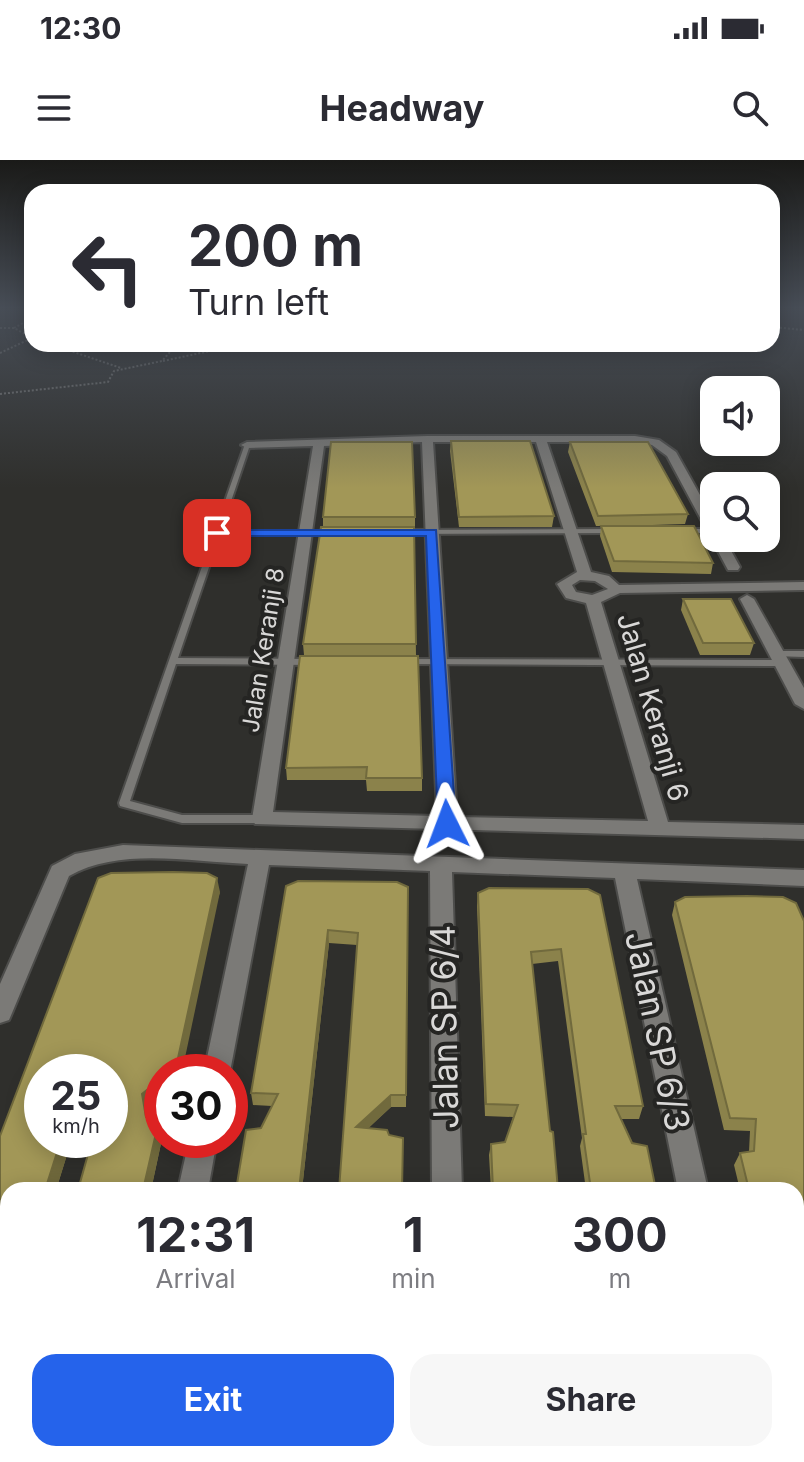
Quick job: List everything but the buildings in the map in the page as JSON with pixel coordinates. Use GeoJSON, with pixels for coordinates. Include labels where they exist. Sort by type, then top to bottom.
{"type":"FeatureCollection","features":[{"type":"Feature","properties":{"kind":"street"},"geometry":{"type":"LineString","coordinates":[[427,439],[447,824]]}},
{"type":"Feature","properties":{"kind":"street"},"geometry":{"type":"LineString","coordinates":[[247,445],[427,439],[635,439],[655,442],[672,454],[700,506]]}},
{"type":"Feature","properties":{"kind":"street"},"geometry":{"type":"LineString","coordinates":[[540,439],[585,575]]}},
{"type":"Feature","properties":{"kind":"street","name":"Jalan Keranji 8"},"geometry":{"type":"LineString","coordinates":[[262,819],[319,441]]}},
{"type":"Feature","properties":{"kind":"street"},"geometry":{"type":"LineString","coordinates":[[725,552],[733,567]]}},
{"type":"Feature","properties":{"kind":"street"},"geometry":{"type":"LineString","coordinates":[[615,589],[609,597],[593,600],[577,598],[563,588],[566,580],[585,575],[608,581],[615,589],[804,586]]}},
{"type":"Feature","properties":{"kind":"street"},"geometry":{"type":"LineString","coordinates":[[747,599],[804,704]]}},
{"type":"Feature","properties":{"kind":"street","name":"Jalan Keranji 6"},"geometry":{"type":"LineString","coordinates":[[593,600],[660,829]]}},
{"type":"Feature","properties":{"kind":"street"},"geometry":{"type":"LineString","coordinates":[[262,819],[804,832]]}},
{"type":"Feature","properties":{"kind":"street"},"geometry":{"type":"LineString","coordinates":[[0,1013],[60,871],[82,859],[123,852],[804,878]]}},
{"type":"Feature","properties":{"kind":"street"},"geometry":{"type":"LineString","coordinates":[[221,1054],[260,857]]}},
{"type":"Feature","properties":{"kind":"street","name":"Jalan SP 6/4"},"geometry":{"type":"LineString","coordinates":[[441,864],[447,1182]]}},
{"type":"Feature","properties":{"kind":"street","name":"Jalan SP 6/3"},"geometry":{"type":"LineString","coordinates":[[624,871],[691,1182]]}},
{"type":"Feature","properties":{"kind":"street"},"geometry":{"type":"LineString","coordinates":[[195,1182],[199,1158]]}},
{"type":"Feature","properties":{"kind":"lane"},"geometry":{"type":"LineString","coordinates":[[247,445],[124,803],[182,819],[262,819]]}},
{"type":"Feature","properties":{"kind":"lane"},"geometry":{"type":"LineString","coordinates":[[384,532],[618,531]]}},
{"type":"Feature","properties":{"kind":"lane"},"geometry":{"type":"LineString","coordinates":[[666,531],[700,532]]}},
{"type":"Feature","properties":{"kind":"lane"},"geometry":{"type":"LineString","coordinates":[[217,533],[337,533]]}},
{"type":"Feature","properties":{"kind":"lane"},"geometry":{"type":"LineString","coordinates":[[393,662],[611,663],[779,659],[804,654]]}},
{"type":"Feature","properties":{"kind":"lane"},"geometry":{"type":"LineString","coordinates":[[173,661],[316,662]]}},
{"type":"Feature","properties":{"kind":"path"},"geometry":{"type":"LineString","coordinates":[[117,367],[123,370]]}},
{"type":"Feature","properties":{"kind":"path"},"geometry":{"type":"LineString","coordinates":[[0,394],[108,382],[114,371],[137,367]]}},
{"type":"Feature","properties":{"kind":"route"},"geometry":{"type":"LineString","coordinates":[[217,533],[431,532],[447,824]]}}]}
